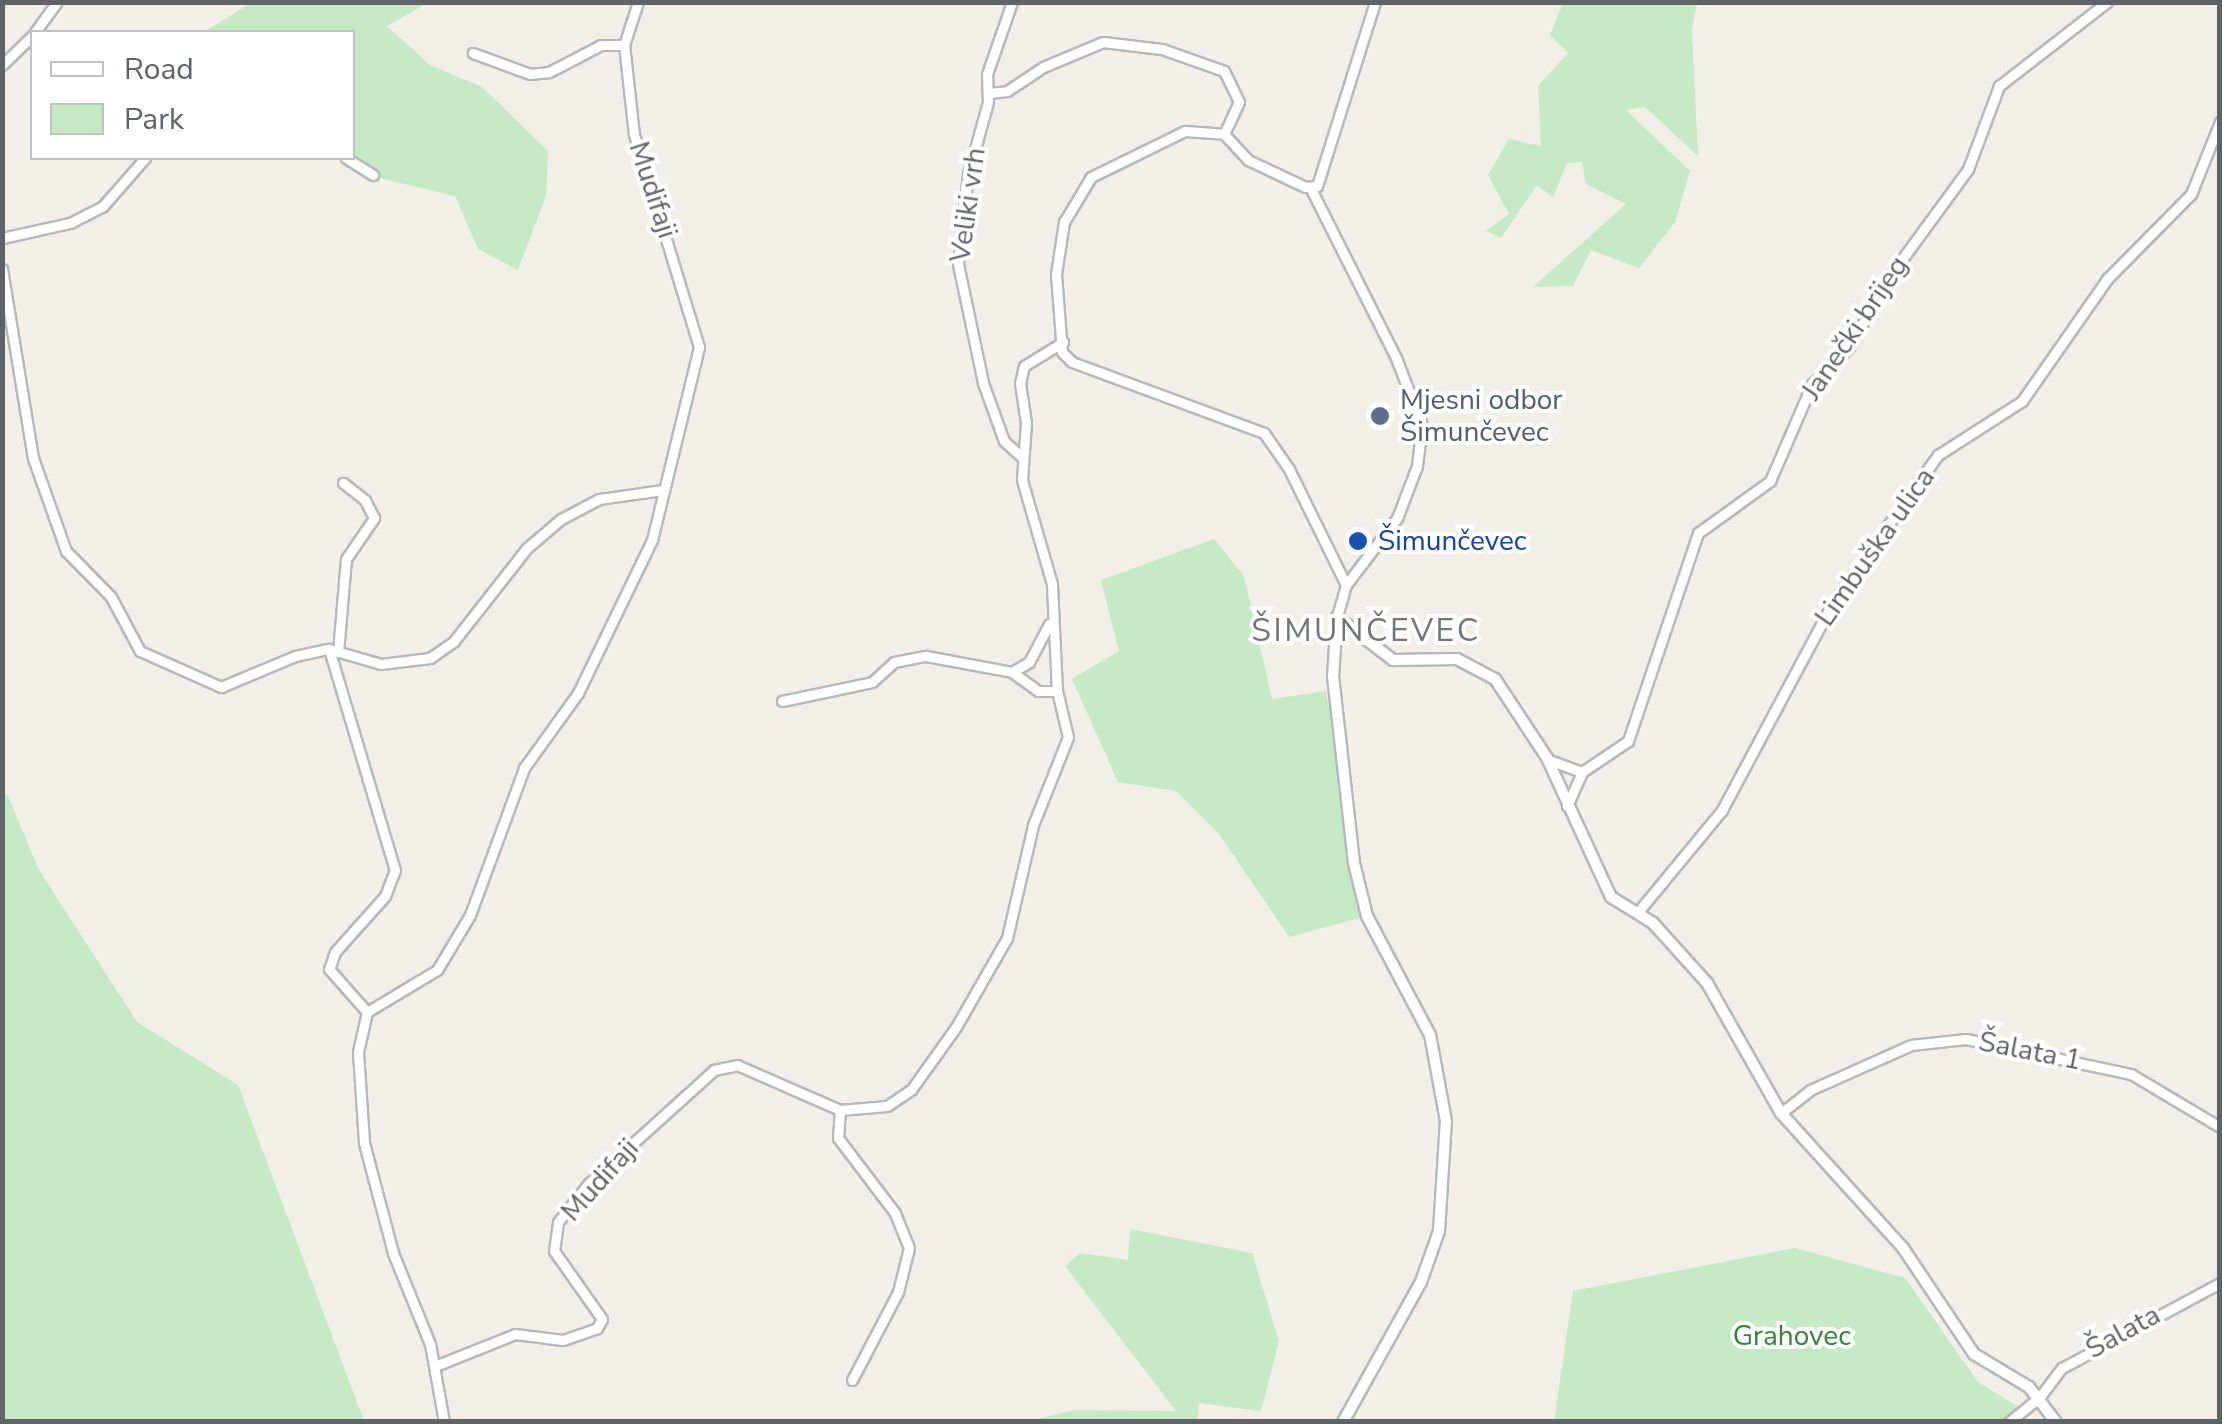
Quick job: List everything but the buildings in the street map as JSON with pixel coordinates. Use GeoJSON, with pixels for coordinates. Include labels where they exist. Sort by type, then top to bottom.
{"type":"FeatureCollection","features":[{"type":"Feature","properties":{"kind":"street"},"geometry":{"type":"LineString","coordinates":[[37,30],[57,2]]}},
{"type":"Feature","properties":{"kind":"street"},"geometry":{"type":"LineString","coordinates":[[473,54],[530,74],[549,72],[602,44],[624,44],[638,2]]}},
{"type":"Feature","properties":{"kind":"street","name":"Veliki vrh"},"geometry":{"type":"LineString","coordinates":[[1012,2],[987,74],[989,92],[968,174],[958,276],[983,383],[1004,441],[1022,457]]}},
{"type":"Feature","properties":{"kind":"street"},"geometry":{"type":"LineString","coordinates":[[1311,189],[1324,175],[1375,2]]}},
{"type":"Feature","properties":{"kind":"street","name":"Janečki brijeg"},"geometry":{"type":"LineString","coordinates":[[1582,772],[1628,740],[1635,727],[1698,533],[1770,482],[1812,384],[1849,347],[1892,273],[1968,170],[1999,86],[2106,2]]}},
{"type":"Feature","properties":{"kind":"street"},"geometry":{"type":"LineString","coordinates":[[2,65],[30,38]]}},
{"type":"Feature","properties":{"kind":"street"},"geometry":{"type":"LineString","coordinates":[[989,92],[1007,91],[1043,66],[1103,42],[1162,49],[1224,71],[1239,102],[1224,134]]}},
{"type":"Feature","properties":{"kind":"street","name":"Mudifaji"},"geometry":{"type":"LineString","coordinates":[[367,1012],[437,970],[470,915],[524,768],[578,693],[652,540],[699,347],[634,134],[624,44]]}},
{"type":"Feature","properties":{"kind":"street","name":"Limbuška ulica"},"geometry":{"type":"LineString","coordinates":[[1638,912],[1722,810],[1832,604],[1938,455],[2022,400],[2107,279],[2192,194],[2220,122]]}},
{"type":"Feature","properties":{"kind":"street"},"geometry":{"type":"LineString","coordinates":[[1343,1422],[1420,1282],[1439,1232],[1446,1122],[1430,1035],[1368,916],[1354,863],[1333,677],[1338,617],[1346,585],[1397,518],[1416,466],[1422,425],[1311,189],[1248,160],[1224,134],[1185,131],[1109,163],[1076,195],[1056,274],[1063,342],[1072,362],[1105,379],[1264,432],[1290,469],[1346,585]]}},
{"type":"Feature","properties":{"kind":"street"},"geometry":{"type":"LineString","coordinates":[[2,238],[70,223],[103,206],[143,160]]}},
{"type":"Feature","properties":{"kind":"street"},"geometry":{"type":"LineString","coordinates":[[349,160],[373,175]]}},
{"type":"Feature","properties":{"kind":"street"},"geometry":{"type":"LineString","coordinates":[[2,270],[33,458],[66,550],[111,597],[140,651],[221,687],[294,656],[333,651],[381,664],[430,658],[454,641],[527,548],[561,519],[600,500],[663,490]]}},
{"type":"Feature","properties":{"kind":"street"},"geometry":{"type":"LineString","coordinates":[[852,1380],[898,1292],[909,1248],[895,1213],[838,1138],[840,1110],[887,1106],[911,1090],[1007,938],[1033,825],[1068,737],[1057,691],[1050,623],[1052,584],[1025,495],[1022,457],[1024,366],[1063,342]]}},
{"type":"Feature","properties":{"kind":"street"},"geometry":{"type":"LineString","coordinates":[[342,483],[374,512],[346,559],[333,651],[395,870],[384,896],[335,952],[329,969],[367,1012],[358,1052],[364,1143],[388,1236],[435,1366],[444,1422]]}},
{"type":"Feature","properties":{"kind":"street"},"geometry":{"type":"LineString","coordinates":[[1338,617],[1393,660],[1457,659],[1478,666],[1496,680],[1548,758],[1601,883],[1638,912],[1707,982],[1781,1113],[1903,1248],[1974,1354],[2039,1398],[2056,1422]]}},
{"type":"Feature","properties":{"kind":"street"},"geometry":{"type":"LineString","coordinates":[[1012,672],[1029,662],[1050,623]]}},
{"type":"Feature","properties":{"kind":"street"},"geometry":{"type":"LineString","coordinates":[[782,701],[872,682],[894,662],[926,656],[1012,672],[1038,691],[1057,691]]}},
{"type":"Feature","properties":{"kind":"street"},"geometry":{"type":"LineString","coordinates":[[1548,758],[1582,772],[1567,806]]}},
{"type":"Feature","properties":{"kind":"street","name":"Šalata 1"},"geometry":{"type":"LineString","coordinates":[[1781,1113],[1810,1090],[1911,1045],[1966,1039],[2131,1074],[2220,1127]]}},
{"type":"Feature","properties":{"kind":"street","name":"Mudifaji"},"geometry":{"type":"LineString","coordinates":[[435,1366],[514,1334],[562,1340],[598,1328],[602,1319],[554,1250],[558,1222],[589,1184],[714,1070],[738,1065],[840,1110]]}},
{"type":"Feature","properties":{"kind":"street","name":"Šalata"},"geometry":{"type":"LineString","coordinates":[[2009,1422],[2039,1398],[2062,1368],[2107,1338],[2220,1283]]}},
{"type":"Feature","properties":{"kind":"green space"},"geometry":{"type":"Polygon","coordinates":[[[417,2],[422,6],[387,26],[430,65],[482,87],[548,151],[546,196],[518,270],[478,249],[455,196],[383,179],[355,158],[355,30],[207,30],[251,3],[417,2]]]}},
{"type":"Feature","properties":{"kind":"green space"},"geometry":{"type":"Polygon","coordinates":[[[1563,3],[1697,3],[1692,30],[1698,156],[1645,107],[1626,110],[1690,171],[1675,222],[1639,268],[1591,250],[1573,286],[1533,287],[1626,204],[1586,184],[1582,162],[1567,163],[1553,197],[1537,185],[1501,238],[1486,231],[1509,214],[1488,175],[1509,139],[1541,146],[1538,86],[1568,53],[1550,35],[1563,3]]]}},
{"type":"Feature","properties":{"kind":"green space"},"geometry":{"type":"Polygon","coordinates":[[[1214,539],[1244,576],[1272,699],[1326,691],[1367,916],[1289,937],[1220,835],[1176,791],[1118,782],[1072,679],[1119,651],[1101,580],[1214,539]]]}},
{"type":"Feature","properties":{"kind":"green space"},"geometry":{"type":"Polygon","coordinates":[[[3,795],[8,796],[39,870],[137,1022],[238,1085],[364,1421],[3,1421],[3,795]]]}},
{"type":"Feature","properties":{"kind":"green space"},"geometry":{"type":"Polygon","coordinates":[[[1130,1229],[1252,1253],[1279,1341],[1261,1411],[1199,1403],[1198,1421],[1029,1421],[1074,1410],[1176,1411],[1065,1266],[1080,1253],[1128,1260],[1130,1229]]]}},
{"type":"Feature","properties":{"kind":"green space","name":"Grahovec"},"geometry":{"type":"Polygon","coordinates":[[[1795,1248],[1905,1278],[1978,1382],[2020,1408],[2004,1422],[1554,1422],[1573,1291],[1795,1248]]]}},
{"type":"Feature","properties":{"kind":"place","name":"Mjesni odbor Šimunčevec"},"geometry":{"type":"Point","coordinates":[1380,416]}},
{"type":"Feature","properties":{"kind":"place","name":"Šimunčevec"},"geometry":{"type":"Point","coordinates":[1358,541]}},
{"type":"Feature","properties":{"kind":"district","name":"ŠIMUNČEVEC"},"geometry":{"type":"Point","coordinates":[1366,631]}}]}
